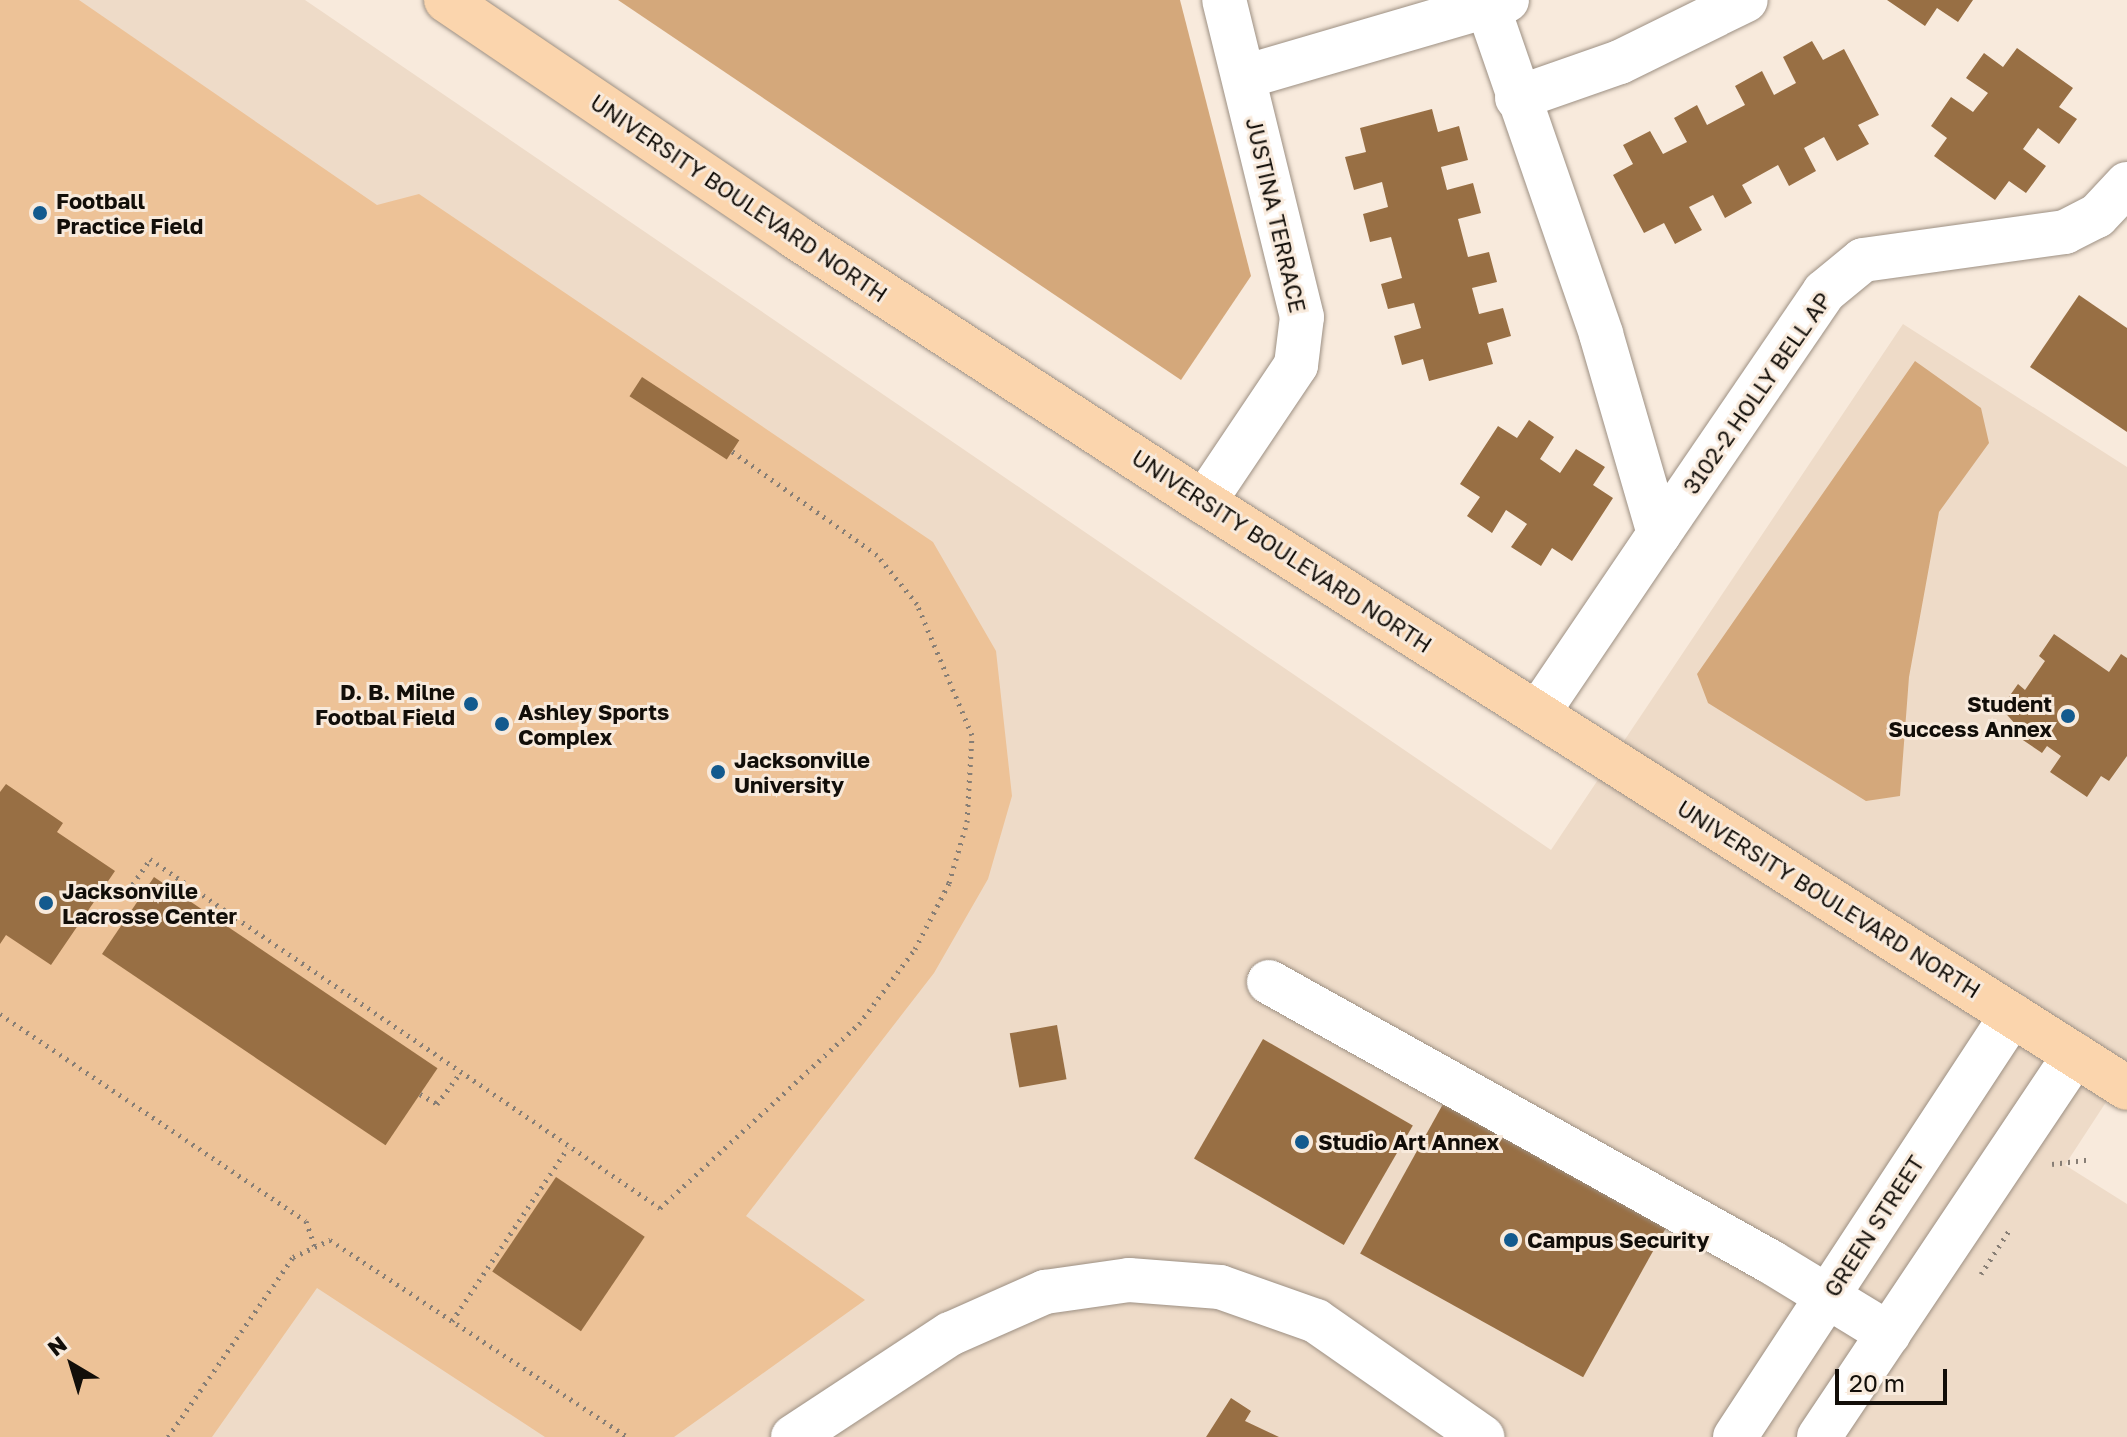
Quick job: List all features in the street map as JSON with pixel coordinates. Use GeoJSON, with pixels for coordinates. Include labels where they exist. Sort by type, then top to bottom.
{"type":"FeatureCollection","features":[{"type":"Feature","properties":{"kind":"main road","name":"UNIVERSITY BOULEVARD NORTH"},"geometry":{"type":"LineString","coordinates":[[446,0],[794,236],[1204,502],[2127,1088]]}},
{"type":"Feature","properties":{"kind":"street","name":"JUSTINA TERRACE"},"geometry":{"type":"LineString","coordinates":[[1204,502],[1296,365],[1302,317],[1224,0]]}},
{"type":"Feature","properties":{"kind":"street"},"geometry":{"type":"LineString","coordinates":[[1517,98],[1620,62],[1746,0]]}},
{"type":"Feature","properties":{"kind":"street"},"geometry":{"type":"LineString","coordinates":[[1244,77],[1498,4],[1517,98],[1601,334],[1659,534]]}},
{"type":"Feature","properties":{"kind":"street","name":"3102-2 HOLLY BELL AP"},"geometry":{"type":"LineString","coordinates":[[1537,714],[1824,292],[1863,260],[2112,226],[2127,184]]}},
{"type":"Feature","properties":{"kind":"street"},"geometry":{"type":"LineString","coordinates":[[1269,982],[1889,1334]]}},
{"type":"Feature","properties":{"kind":"street","name":"GREEN STREET"},"geometry":{"type":"LineString","coordinates":[[1735,1437],[2012,1015]]}},
{"type":"Feature","properties":{"kind":"street"},"geometry":{"type":"LineString","coordinates":[[1819,1437],[2075,1055]]}},
{"type":"Feature","properties":{"kind":"street"},"geometry":{"type":"LineString","coordinates":[[793,1437],[950,1334],[1045,1292],[1129,1280],[1220,1287],[1316,1321],[1482,1437]]}},
{"type":"Feature","properties":{"kind":"path"},"geometry":{"type":"LineString","coordinates":[[139,899],[128,891],[150,859],[568,1148],[660,1208],[859,1024],[915,949],[949,883],[967,822],[972,735],[917,604],[877,555],[732,451]]}},
{"type":"Feature","properties":{"kind":"path"},"geometry":{"type":"LineString","coordinates":[[0,1014],[306,1221],[315,1247]]}},
{"type":"Feature","properties":{"kind":"path"},"geometry":{"type":"LineString","coordinates":[[420,1094],[437,1104],[460,1073]]}},
{"type":"Feature","properties":{"kind":"path"},"geometry":{"type":"LineString","coordinates":[[452,1321],[568,1148]]}},
{"type":"Feature","properties":{"kind":"path"},"geometry":{"type":"LineString","coordinates":[[168,1437],[293,1257],[330,1240],[628,1437]]}},
{"type":"Feature","properties":{"kind":"shaded area","name":"Jacksonville University"},"geometry":{"type":"Polygon","coordinates":[[[0,0],[305,0],[1551,850],[1903,324],[2127,467],[2127,1070],[2065,1165],[2127,1204],[2127,1437],[0,1437],[0,0]]]}},
{"type":"Feature","properties":{"kind":"shaded area","name":"Ashley Sports Complex"},"geometry":{"type":"Polygon","coordinates":[[[0,0],[79,0],[377,205],[419,194],[933,542],[996,651],[1012,796],[988,879],[934,973],[746,1216],[865,1300],[674,1437],[545,1437],[317,1288],[212,1437],[0,1437],[0,0]]]}},
{"type":"Feature","properties":{"kind":"shaded area"},"geometry":{"type":"Polygon","coordinates":[[[618,0],[1180,0],[1251,276],[1181,380],[618,0]]]}},
{"type":"Feature","properties":{"kind":"shaded area"},"geometry":{"type":"Polygon","coordinates":[[[1915,361],[1981,408],[1989,443],[1939,512],[1909,677],[1900,796],[1866,801],[1708,703],[1697,674],[1915,361]]]}},
{"type":"Feature","properties":{"kind":"building"},"geometry":{"type":"Polygon","coordinates":[[[1887,0],[1973,0],[1958,22],[1937,8],[1925,26],[1887,0]]]}},
{"type":"Feature","properties":{"kind":"building"},"geometry":{"type":"Polygon","coordinates":[[[1812,41],[1823,60],[1844,49],[1879,115],[1858,125],[1869,144],[1837,161],[1824,137],[1804,148],[1816,171],[1789,186],[1778,165],[1742,185],[1752,203],[1725,218],[1713,195],[1689,207],[1702,230],[1675,244],[1664,223],[1644,233],[1613,175],[1633,164],[1623,145],[1650,131],[1663,154],[1687,142],[1674,118],[1697,105],[1707,125],[1745,105],[1735,86],[1762,71],[1774,95],[1796,83],[1783,57],[1812,41]]]}},
{"type":"Feature","properties":{"kind":"building"},"geometry":{"type":"Polygon","coordinates":[[[2017,48],[2073,88],[2059,107],[2077,119],[2059,144],[2038,128],[2023,149],[2046,166],[2026,193],[2009,181],[1995,200],[1934,156],[1947,138],[1931,126],[1951,97],[1973,112],[1988,93],[1966,78],[1984,53],[2003,67],[2017,48]]]}},
{"type":"Feature","properties":{"kind":"building"},"geometry":{"type":"Polygon","coordinates":[[[1432,109],[1438,132],[1459,126],[1468,160],[1441,167],[1447,190],[1473,183],[1481,213],[1458,219],[1468,257],[1489,252],[1497,282],[1472,288],[1479,314],[1503,308],[1511,336],[1487,343],[1493,364],[1429,381],[1423,359],[1402,365],[1394,336],[1421,328],[1414,303],[1388,309],[1381,284],[1402,278],[1391,237],[1370,242],[1363,214],[1388,207],[1382,182],[1354,190],[1345,157],[1366,152],[1360,128],[1432,109]]]}},
{"type":"Feature","properties":{"kind":"building"},"geometry":{"type":"Polygon","coordinates":[[[2079,295],[2127,328],[2127,432],[2030,367],[2079,295]]]}},
{"type":"Feature","properties":{"kind":"building"},"geometry":{"type":"Polygon","coordinates":[[[642,377],[739,440],[727,459],[629,396],[642,377]]]}},
{"type":"Feature","properties":{"kind":"building"},"geometry":{"type":"Polygon","coordinates":[[[1529,420],[1554,437],[1540,459],[1560,473],[1576,449],[1605,467],[1593,485],[1613,498],[1572,561],[1552,548],[1541,566],[1511,547],[1527,524],[1506,510],[1492,533],[1467,516],[1480,497],[1460,484],[1498,426],[1517,438],[1529,420]]]}},
{"type":"Feature","properties":{"kind":"building","name":"Student Success Annex"},"geometry":{"type":"Polygon","coordinates":[[[2054,634],[2109,672],[2121,654],[2127,658],[2127,756],[2109,781],[2101,776],[2087,797],[2050,772],[2061,756],[2047,746],[2042,753],[2011,732],[2016,725],[2001,708],[2018,684],[2025,690],[2045,661],[2039,656],[2054,634]]]}},
{"type":"Feature","properties":{"kind":"building","name":"Jacksonville Lacrosse Center"},"geometry":{"type":"Polygon","coordinates":[[[6,784],[63,823],[57,832],[115,871],[51,965],[6,935],[0,944],[0,792],[6,784]]]}},
{"type":"Feature","properties":{"kind":"building"},"geometry":{"type":"Polygon","coordinates":[[[154,877],[438,1068],[386,1145],[102,954],[154,877]]]}},
{"type":"Feature","properties":{"kind":"building"},"geometry":{"type":"Polygon","coordinates":[[[1057,1025],[1067,1079],[1019,1087],[1010,1033],[1057,1025]]]}},
{"type":"Feature","properties":{"kind":"building","name":"Studio Art Annex"},"geometry":{"type":"Polygon","coordinates":[[[1263,1039],[1413,1126],[1344,1245],[1194,1159],[1263,1039]]]}},
{"type":"Feature","properties":{"kind":"building","name":"Campus Security"},"geometry":{"type":"Polygon","coordinates":[[[1443,1104],[1666,1228],[1583,1377],[1360,1254],[1443,1104]]]}},
{"type":"Feature","properties":{"kind":"building"},"geometry":{"type":"Polygon","coordinates":[[[556,1177],[645,1237],[581,1331],[492,1272],[556,1177]]]}},
{"type":"Feature","properties":{"kind":"building"},"geometry":{"type":"Polygon","coordinates":[[[1231,1398],[1251,1411],[1245,1421],[1279,1437],[1206,1437],[1231,1398]]]}},
{"type":"Feature","properties":{"kind":"place","name":"Football Practice Field"},"geometry":{"type":"Point","coordinates":[40,213]}},
{"type":"Feature","properties":{"kind":"place","name":"D. B. Milne Footbal Field"},"geometry":{"type":"Point","coordinates":[471,704]}},
{"type":"Feature","properties":{"kind":"place","name":"Student Success Annex"},"geometry":{"type":"Point","coordinates":[2068,716]}},
{"type":"Feature","properties":{"kind":"place","name":"Ashley Sports Complex"},"geometry":{"type":"Point","coordinates":[502,724]}},
{"type":"Feature","properties":{"kind":"place","name":"Jacksonville University"},"geometry":{"type":"Point","coordinates":[718,772]}},
{"type":"Feature","properties":{"kind":"place","name":"Jacksonville Lacrosse Center"},"geometry":{"type":"Point","coordinates":[46,903]}},
{"type":"Feature","properties":{"kind":"place","name":"Studio Art Annex"},"geometry":{"type":"Point","coordinates":[1302,1142]}},
{"type":"Feature","properties":{"kind":"place","name":"Campus Security"},"geometry":{"type":"Point","coordinates":[1511,1240]}}]}
